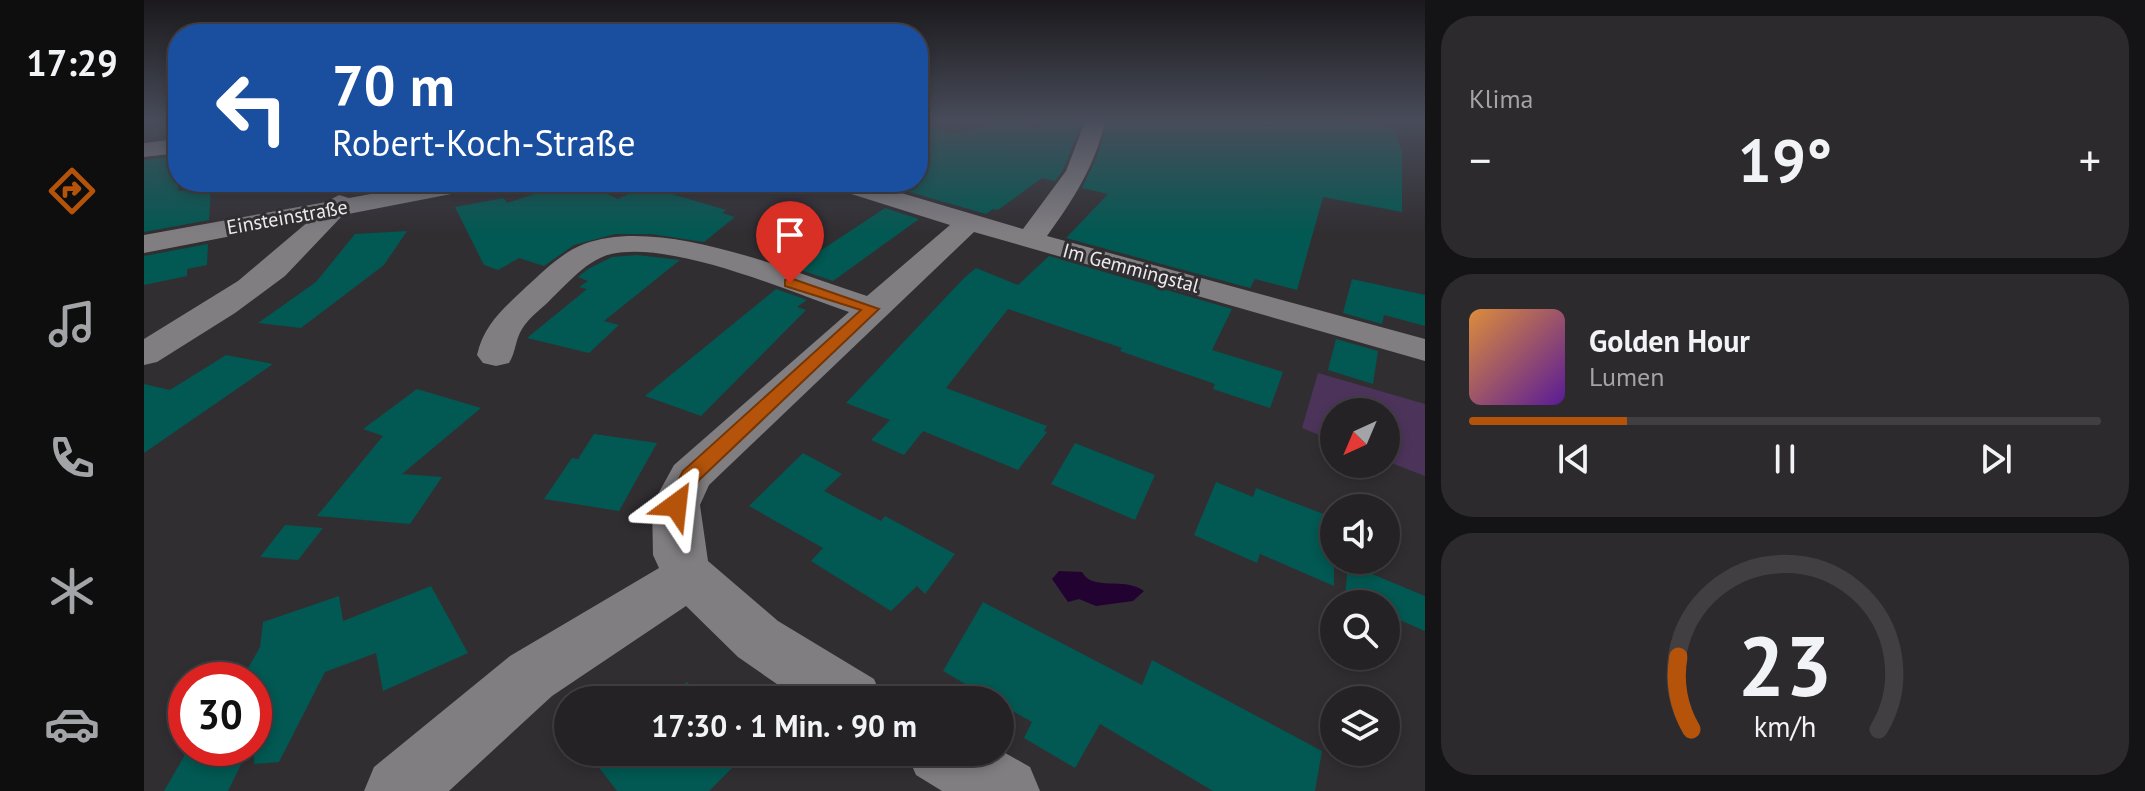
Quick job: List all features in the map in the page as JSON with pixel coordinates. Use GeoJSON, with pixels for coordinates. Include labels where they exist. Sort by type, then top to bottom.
{"type":"FeatureCollection","features":[{"type":"Feature","properties":{"kind":"street"},"geometry":{"type":"LineString","coordinates":[[1029,240],[1072,185],[1085,159]]}},
{"type":"Feature","properties":{"kind":"street"},"geometry":{"type":"LineString","coordinates":[[144,354],[187,329],[282,264],[347,192]]}},
{"type":"Feature","properties":{"kind":"street","name":"Einsteinstraße"},"geometry":{"type":"LineString","coordinates":[[144,244],[424,192]]}},
{"type":"Feature","properties":{"kind":"street","name":"Im Gemmingstal"},"geometry":{"type":"LineString","coordinates":[[871,192],[1029,240],[1425,350]]}},
{"type":"Feature","properties":{"kind":"street"},"geometry":{"type":"LineString","coordinates":[[830,686],[758,639],[689,576],[679,555],[676,505],[690,476],[969,222]]}},
{"type":"Feature","properties":{"kind":"street"},"geometry":{"type":"LineString","coordinates":[[496,355],[499,333],[562,269],[591,251],[631,242],[653,243],[709,257],[872,309]]}},
{"type":"Feature","properties":{"kind":"street"},"geometry":{"type":"LineString","coordinates":[[398,791],[531,676],[689,576]]}},
{"type":"Feature","properties":{"kind":"street"},"geometry":{"type":"LineString","coordinates":[[963,766],[1006,791]]}},
{"type":"Feature","properties":{"kind":"shaded area"},"geometry":{"type":"Polygon","coordinates":[[[1318,373],[1425,404],[1425,476],[1400,466],[1400,398],[1320,398],[1320,435],[1302,428],[1318,373]]]}},
{"type":"Feature","properties":{"kind":"shaded area"},"geometry":{"type":"Polygon","coordinates":[[[1059,571],[1082,572],[1094,581],[1127,585],[1144,591],[1133,601],[1096,606],[1079,599],[1068,602],[1052,579],[1059,571]]]}},
{"type":"Feature","properties":{"kind":"building"},"geometry":{"type":"Polygon","coordinates":[[[168,159],[168,192],[211,192],[209,220],[144,232],[144,160],[168,159]]]}},
{"type":"Feature","properties":{"kind":"building"},"geometry":{"type":"Polygon","coordinates":[[[928,159],[1067,159],[1055,181],[1042,178],[998,210],[993,209],[986,214],[909,192],[928,192],[928,159]]]}},
{"type":"Feature","properties":{"kind":"building"},"geometry":{"type":"Polygon","coordinates":[[[1096,159],[1402,159],[1402,212],[1323,197],[1297,290],[1255,279],[1250,288],[1066,238],[1108,194],[1082,188],[1096,159]]]}},
{"type":"Feature","properties":{"kind":"building"},"geometry":{"type":"Polygon","coordinates":[[[540,192],[603,192],[618,199],[633,192],[665,192],[726,210],[722,213],[735,217],[704,242],[651,234],[615,234],[574,245],[544,266],[519,258],[498,270],[484,265],[455,207],[504,198],[507,203],[540,192]]]}},
{"type":"Feature","properties":{"kind":"building"},"geometry":{"type":"Polygon","coordinates":[[[885,208],[919,219],[833,281],[798,269],[823,249],[885,208]]]}},
{"type":"Feature","properties":{"kind":"building"},"geometry":{"type":"Polygon","coordinates":[[[407,231],[384,265],[301,328],[258,323],[316,282],[355,234],[407,231]]]}},
{"type":"Feature","properties":{"kind":"building"},"geometry":{"type":"Polygon","coordinates":[[[208,244],[207,265],[187,269],[187,276],[144,285],[144,256],[208,244]]]}},
{"type":"Feature","properties":{"kind":"building"},"geometry":{"type":"Polygon","coordinates":[[[637,255],[680,260],[604,321],[619,325],[589,353],[527,338],[587,289],[579,287],[588,281],[578,277],[588,269],[612,257],[637,255]]]}},
{"type":"Feature","properties":{"kind":"building"},"geometry":{"type":"Polygon","coordinates":[[[1049,256],[1232,309],[1212,350],[1283,372],[1270,408],[1213,389],[1215,384],[1120,351],[1122,348],[1008,309],[946,388],[1047,426],[1044,431],[1047,432],[1018,470],[923,431],[904,455],[871,440],[890,420],[846,403],[964,278],[976,268],[1018,285],[1049,256]]]}},
{"type":"Feature","properties":{"kind":"building"},"geometry":{"type":"Polygon","coordinates":[[[1352,279],[1425,295],[1425,326],[1384,315],[1382,324],[1343,313],[1352,279]]]}},
{"type":"Feature","properties":{"kind":"building"},"geometry":{"type":"Polygon","coordinates":[[[776,289],[807,300],[797,307],[806,310],[701,416],[645,396],[776,289]]]}},
{"type":"Feature","properties":{"kind":"building"},"geometry":{"type":"Polygon","coordinates":[[[1336,339],[1378,351],[1373,384],[1328,370],[1336,339]]]}},
{"type":"Feature","properties":{"kind":"building"},"geometry":{"type":"Polygon","coordinates":[[[226,355],[273,364],[144,453],[144,384],[170,390],[226,355]]]}},
{"type":"Feature","properties":{"kind":"building"},"geometry":{"type":"Polygon","coordinates":[[[417,389],[481,408],[402,474],[442,477],[410,524],[317,516],[383,436],[363,429],[417,389]]]}},
{"type":"Feature","properties":{"kind":"building"},"geometry":{"type":"Polygon","coordinates":[[[594,434],[657,443],[619,511],[544,499],[572,458],[578,459],[594,434]]]}},
{"type":"Feature","properties":{"kind":"building"},"geometry":{"type":"Polygon","coordinates":[[[1075,443],[1155,475],[1135,520],[1051,484],[1075,443]]]}},
{"type":"Feature","properties":{"kind":"building"},"geometry":{"type":"Polygon","coordinates":[[[803,453],[842,474],[824,491],[881,521],[885,516],[955,554],[925,594],[917,586],[891,611],[811,561],[823,548],[749,506],[803,453]]]}},
{"type":"Feature","properties":{"kind":"building"},"geometry":{"type":"Polygon","coordinates":[[[1216,482],[1253,497],[1256,488],[1320,513],[1320,574],[1334,574],[1334,586],[1260,554],[1257,563],[1194,535],[1216,482]]]}},
{"type":"Feature","properties":{"kind":"building"},"geometry":{"type":"Polygon","coordinates":[[[285,525],[323,528],[298,560],[260,557],[285,525]]]}},
{"type":"Feature","properties":{"kind":"building"},"geometry":{"type":"Polygon","coordinates":[[[1347,574],[1372,574],[1425,596],[1425,631],[1400,620],[1400,590],[1346,590],[1347,574]]]}},
{"type":"Feature","properties":{"kind":"building"},"geometry":{"type":"Polygon","coordinates":[[[431,586],[468,653],[383,691],[376,653],[325,672],[279,762],[272,763],[272,662],[252,662],[260,647],[263,622],[339,596],[343,621],[431,586]]]}},
{"type":"Feature","properties":{"kind":"building"},"geometry":{"type":"Polygon","coordinates":[[[983,602],[1142,685],[1152,660],[1320,750],[1315,791],[1213,791],[1100,724],[1075,768],[1024,738],[1032,722],[1014,712],[1014,686],[969,686],[943,671],[983,602]]]}},
{"type":"Feature","properties":{"kind":"building"},"geometry":{"type":"Polygon","coordinates":[[[179,766],[240,766],[228,791],[164,791],[179,766]]]}},
{"type":"Feature","properties":{"kind":"building"},"geometry":{"type":"Polygon","coordinates":[[[598,766],[734,766],[709,791],[617,791],[598,766]]]}},
{"type":"Feature","properties":{"kind":"route"},"geometry":{"type":"LineString","coordinates":[[676,505],[690,476],[872,309],[790,283]]}}]}
